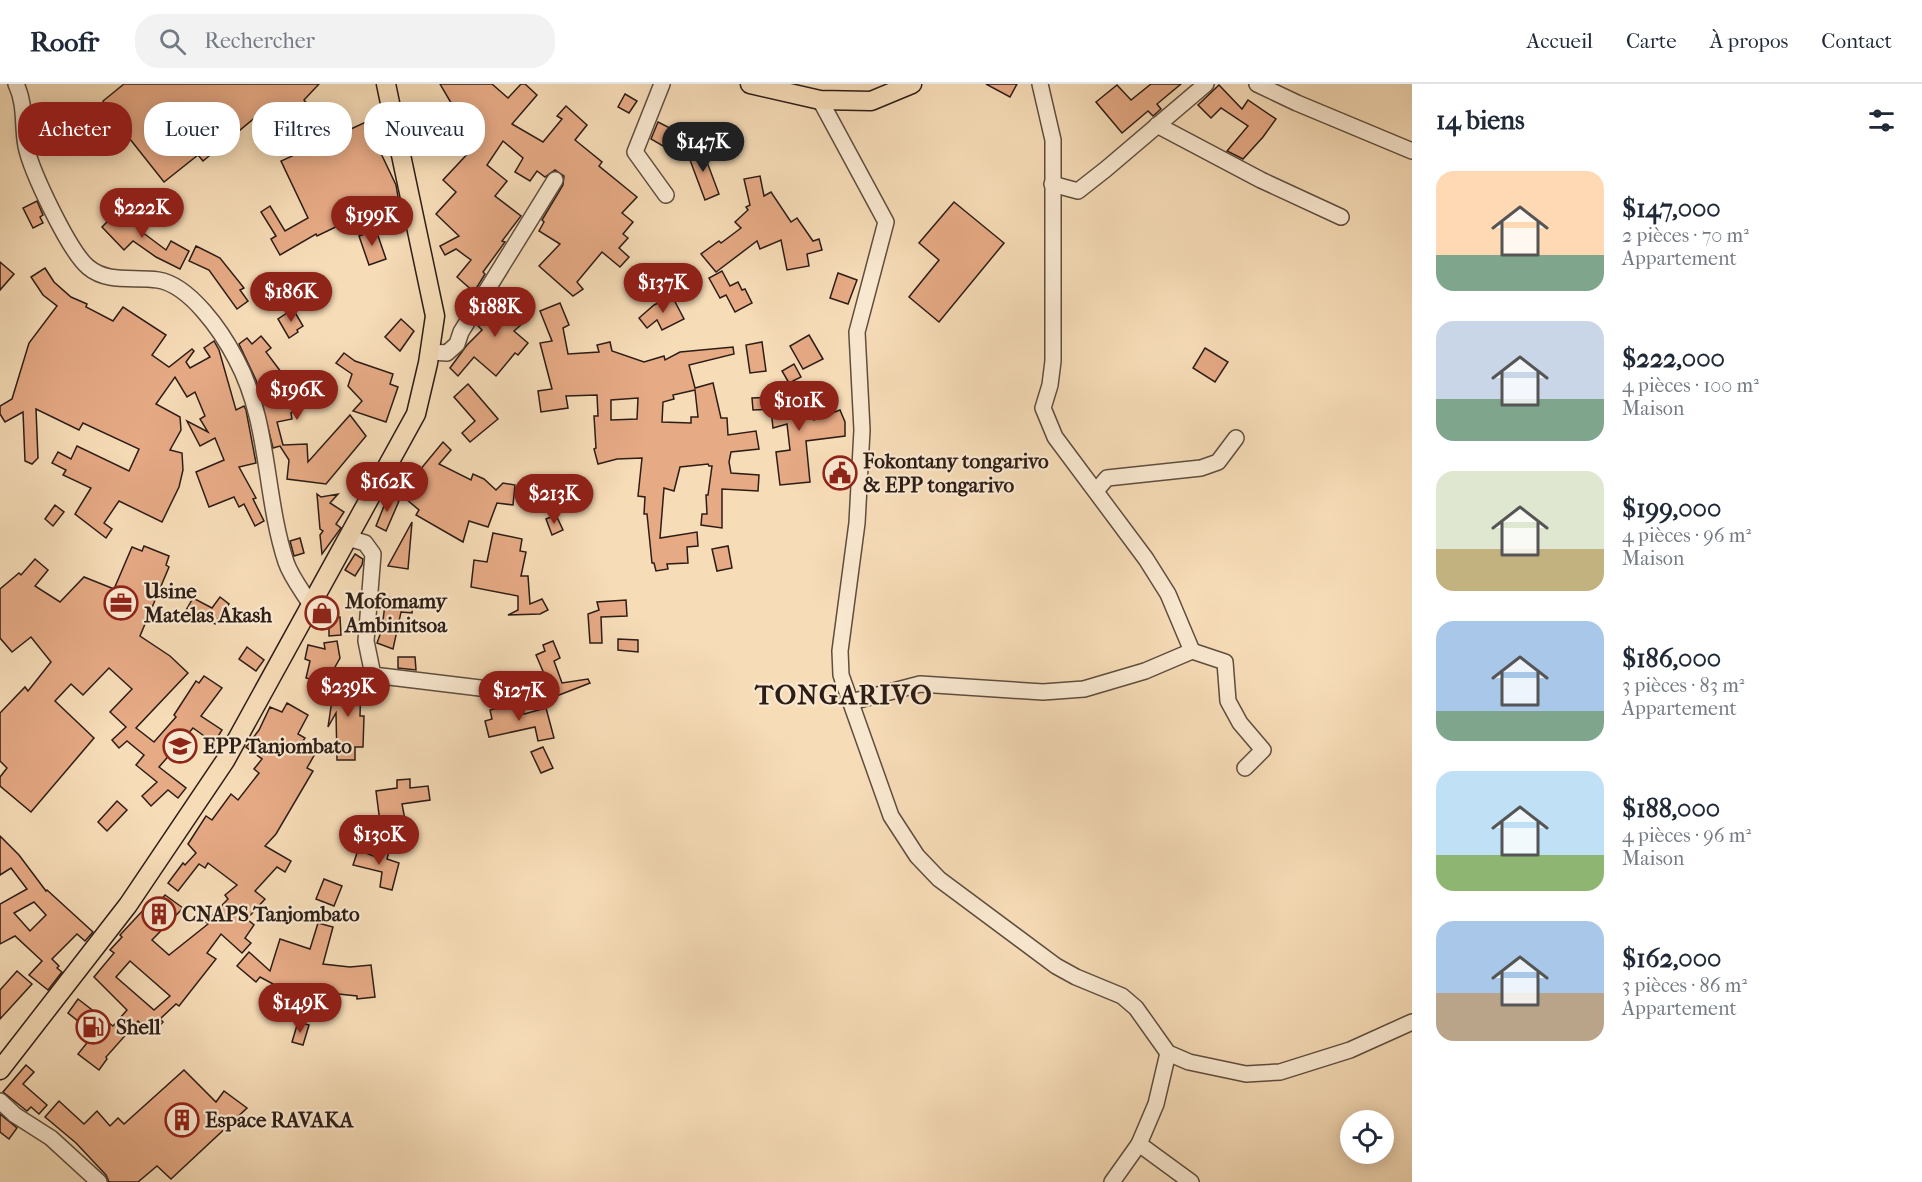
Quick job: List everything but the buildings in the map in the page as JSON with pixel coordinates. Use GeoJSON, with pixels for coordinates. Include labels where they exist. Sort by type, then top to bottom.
{"type":"FeatureCollection","features":[{"type":"Feature","properties":{"kind":"main road"},"geometry":{"type":"LineString","coordinates":[[0,1070],[128,905],[225,761],[416,414],[430,352],[435,316],[386,84]]}},
{"type":"Feature","properties":{"kind":"main road"},"geometry":{"type":"LineString","coordinates":[[750,84],[820,100],[871,101],[912,84]]}},
{"type":"Feature","properties":{"kind":"street"},"geometry":{"type":"LineString","coordinates":[[16,84],[24,104],[26,145],[32,166],[76,254],[89,268],[106,277],[161,280],[192,297],[217,327],[237,360],[252,398],[262,433],[274,512],[286,564],[310,605]]}},
{"type":"Feature","properties":{"kind":"street"},"geometry":{"type":"LineString","coordinates":[[662,84],[635,152],[666,195]]}},
{"type":"Feature","properties":{"kind":"street"},"geometry":{"type":"LineString","coordinates":[[1040,84],[1053,141],[1053,361],[1050,385],[1043,408],[1055,437],[1146,559],[1168,594],[1192,651]]}},
{"type":"Feature","properties":{"kind":"street"},"geometry":{"type":"LineString","coordinates":[[1052,184],[1078,191],[1206,84]]}},
{"type":"Feature","properties":{"kind":"street"},"geometry":{"type":"LineString","coordinates":[[1257,84],[1412,151]]}},
{"type":"Feature","properties":{"kind":"street"},"geometry":{"type":"LineString","coordinates":[[820,100],[886,222],[857,332],[862,442],[857,523],[840,651],[841,675],[891,816],[917,856],[939,879],[1056,966],[1122,996],[1136,1008],[1168,1053],[1189,1062],[1246,1074],[1280,1072],[1350,1050],[1412,1022]]}},
{"type":"Feature","properties":{"kind":"street"},"geometry":{"type":"LineString","coordinates":[[1157,125],[1261,180],[1341,217]]}},
{"type":"Feature","properties":{"kind":"street"},"geometry":{"type":"LineString","coordinates":[[430,352],[447,353],[457,344],[461,332],[555,180]]}},
{"type":"Feature","properties":{"kind":"street"},"geometry":{"type":"LineString","coordinates":[[1096,491],[1107,478],[1202,468],[1218,462],[1236,438]]}},
{"type":"Feature","properties":{"kind":"street"},"geometry":{"type":"LineString","coordinates":[[348,538],[365,543],[372,554],[366,641],[373,675],[480,688]]}},
{"type":"Feature","properties":{"kind":"street"},"geometry":{"type":"LineString","coordinates":[[851,702],[920,684],[1043,692],[1084,689],[1145,671],[1192,651],[1225,662],[1228,701],[1240,723],[1263,750],[1245,768]]}},
{"type":"Feature","properties":{"kind":"street"},"geometry":{"type":"LineString","coordinates":[[1112,1182],[1139,1144],[1156,1104],[1168,1053]]}},
{"type":"Feature","properties":{"kind":"street"},"geometry":{"type":"LineString","coordinates":[[0,1101],[51,1138],[99,1182]]}},
{"type":"Feature","properties":{"kind":"street"},"geometry":{"type":"LineString","coordinates":[[1139,1144],[1191,1182]]}},
{"type":"Feature","properties":{"kind":"place","name":"Fokontany tongarivo & EPP tongarivo"},"geometry":{"type":"Point","coordinates":[840,473]}},
{"type":"Feature","properties":{"kind":"place","name":"Usine Matelas Akash"},"geometry":{"type":"Point","coordinates":[121,603]}},
{"type":"Feature","properties":{"kind":"place","name":"Mofomamy Ambinitsoa"},"geometry":{"type":"Point","coordinates":[322,613]}},
{"type":"Feature","properties":{"kind":"place","name":"EPP Tanjombato"},"geometry":{"type":"Point","coordinates":[180,746]}},
{"type":"Feature","properties":{"kind":"place","name":"CNAPS Tanjombato"},"geometry":{"type":"Point","coordinates":[159,914]}},
{"type":"Feature","properties":{"kind":"place","name":"Shell"},"geometry":{"type":"Point","coordinates":[93,1027]}},
{"type":"Feature","properties":{"kind":"place","name":"Espace RAVAKA"},"geometry":{"type":"Point","coordinates":[182,1120]}},
{"type":"Feature","properties":{"kind":"district","name":"TONGARIVO"},"geometry":{"type":"Point","coordinates":[844,695]}}]}
